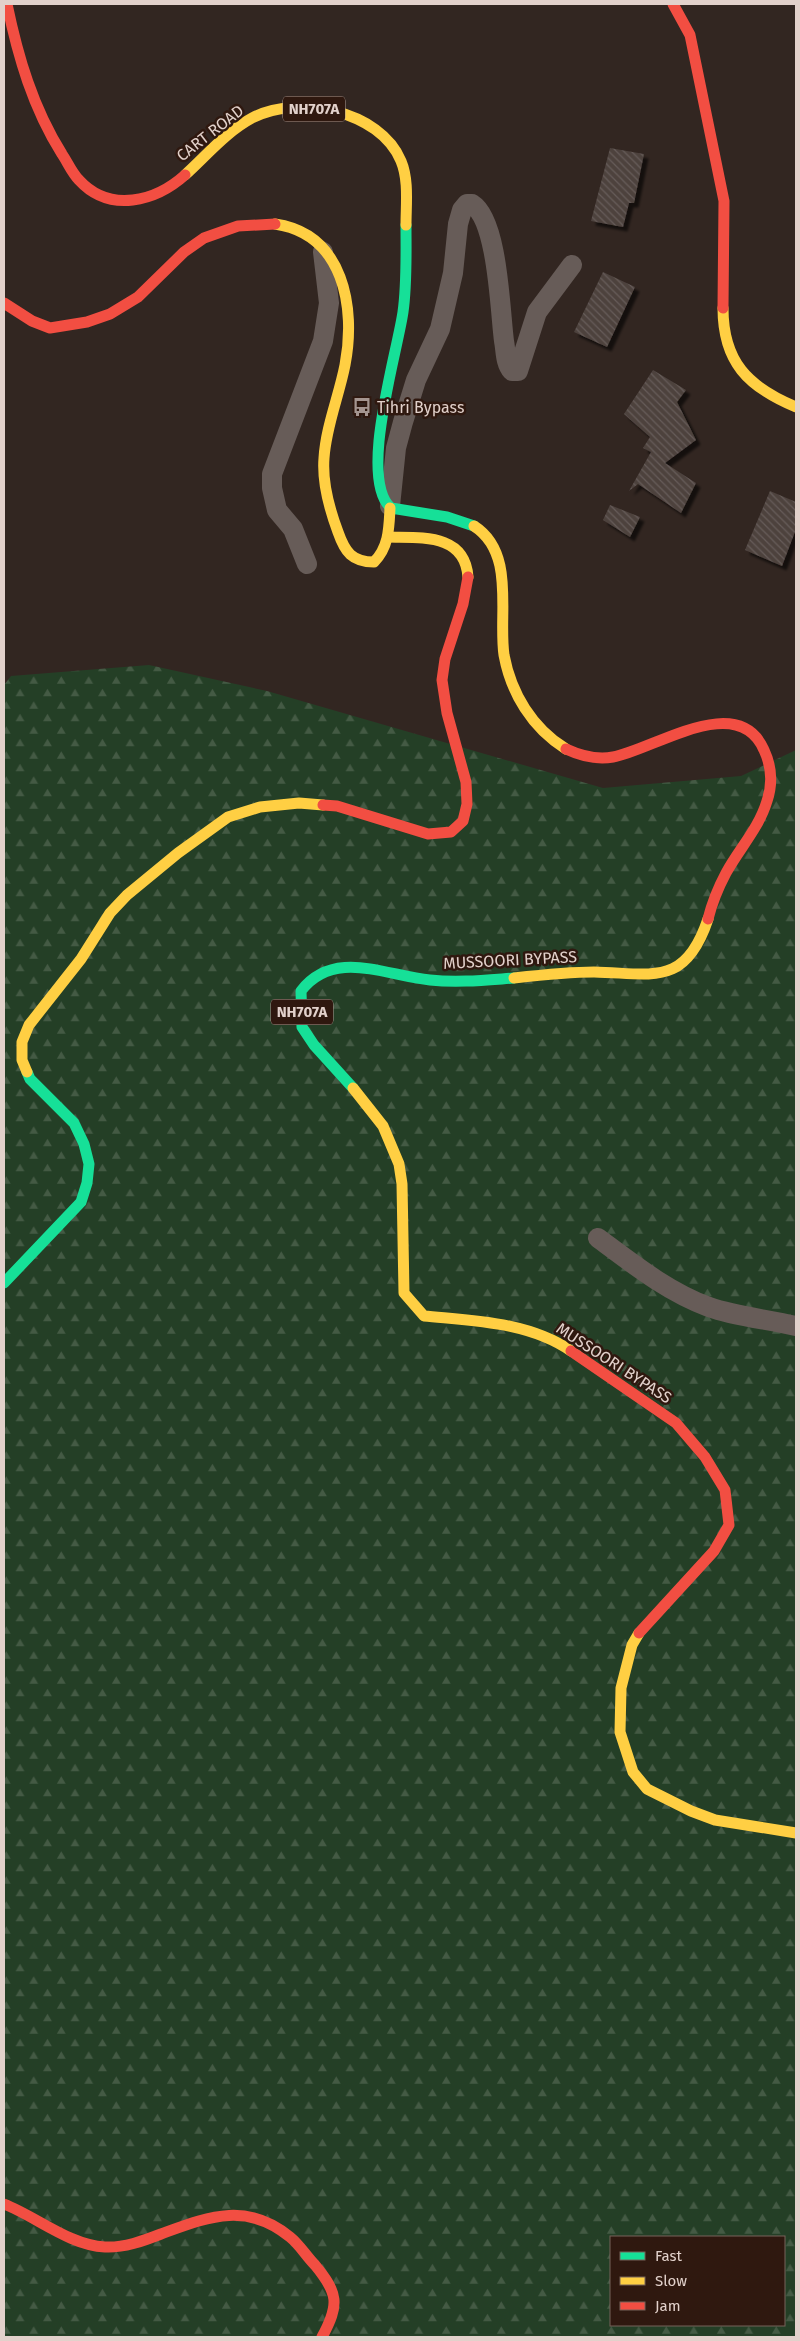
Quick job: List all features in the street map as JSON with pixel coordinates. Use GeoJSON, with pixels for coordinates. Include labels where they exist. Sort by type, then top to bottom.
{"type":"FeatureCollection","features":[{"type":"Feature","properties":{"kind":"main road","name":"CART ROAD"},"geometry":{"type":"LineString","coordinates":[[7,4],[14,45],[33,100],[80,181],[99,195],[121,200],[144,199],[164,191],[242,125],[266,112],[306,108],[342,112],[372,124],[395,146],[405,173],[404,306],[378,446],[379,486],[382,499],[390,508]]}},
{"type":"Feature","properties":{"kind":"main road"},"geometry":{"type":"LineString","coordinates":[[673,4],[690,35],[724,201],[723,326],[728,347],[741,372],[777,399],[796,407]]}},
{"type":"Feature","properties":{"kind":"main road"},"geometry":{"type":"LineString","coordinates":[[4,304],[37,324],[50,328],[61,328],[88,322],[138,298],[184,252],[212,235],[236,224],[257,222],[284,225],[302,232],[322,248],[339,273],[344,289],[348,348],[323,469],[325,495],[343,547],[354,560],[374,562],[380,556],[388,537],[390,508]]}},
{"type":"Feature","properties":{"kind":"main road","name":"MUSSOORI BYPASS"},"geometry":{"type":"LineString","coordinates":[[390,508],[457,520],[479,529],[489,538],[495,549],[499,566],[505,659],[512,683],[520,701],[537,725],[558,744],[576,755],[597,758],[623,756],[701,725],[723,723],[741,728],[755,737],[765,749],[771,767],[770,785],[762,816],[719,884],[705,928],[697,945],[688,956],[672,969],[650,976],[592,971],[428,980],[373,969],[329,969],[313,976],[301,991],[302,1027],[314,1045],[351,1085],[383,1126],[399,1164],[402,1184],[404,1294],[424,1316],[489,1322],[539,1334],[564,1346],[676,1423],[705,1456],[725,1490],[729,1525],[723,1538],[714,1551],[642,1628],[632,1645],[621,1688],[620,1732],[634,1772],[646,1789],[691,1811],[715,1820],[796,1833]]}},
{"type":"Feature","properties":{"kind":"main road"},"geometry":{"type":"LineString","coordinates":[[4,1283],[81,1202],[87,1183],[89,1164],[84,1144],[74,1122],[30,1079],[22,1060],[22,1042],[29,1025],[81,959],[110,913],[127,895],[178,853],[228,817],[260,807],[300,803],[337,806],[440,836],[451,834],[460,828],[466,818],[468,804],[465,780],[445,710],[442,679],[446,656],[463,601],[469,573],[467,564],[455,547],[444,542],[388,537]]}},
{"type":"Feature","properties":{"kind":"main road"},"geometry":{"type":"LineString","coordinates":[[4,2204],[22,2211],[85,2243],[103,2247],[122,2246],[140,2241],[215,2215],[237,2213],[265,2221],[290,2237],[330,2283],[333,2297],[332,2314],[322,2337]]}},
{"type":"Feature","properties":{"kind":"street"},"geometry":{"type":"LineString","coordinates":[[390,508],[396,448],[416,380],[440,329],[453,273],[456,238],[462,210],[467,204],[472,204],[482,213],[498,272],[507,363],[512,371],[518,371],[531,327],[544,301],[572,265]]}},
{"type":"Feature","properties":{"kind":"street"},"geometry":{"type":"LineString","coordinates":[[307,564],[293,529],[277,510],[272,488],[272,474],[323,341],[328,303],[322,248]]}},
{"type":"Feature","properties":{"kind":"street"},"geometry":{"type":"LineString","coordinates":[[598,1238],[654,1279],[691,1300],[735,1314],[796,1326]]}},
{"type":"Feature","properties":{"kind":"green space"},"geometry":{"type":"Polygon","coordinates":[[[149,665],[267,691],[603,788],[741,776],[796,750],[796,2337],[4,2337],[4,685],[11,676],[149,665]]]}},
{"type":"Feature","properties":{"kind":"building"},"geometry":{"type":"Polygon","coordinates":[[[610,148],[644,154],[634,203],[629,203],[623,227],[591,221],[610,148]]]}},
{"type":"Feature","properties":{"kind":"building"},"geometry":{"type":"Polygon","coordinates":[[[603,272],[635,287],[607,347],[574,332],[603,272]]]}},
{"type":"Feature","properties":{"kind":"building"},"geometry":{"type":"Polygon","coordinates":[[[653,370],[686,390],[677,402],[696,440],[665,463],[696,483],[681,513],[638,484],[629,491],[651,452],[643,448],[650,437],[624,414],[653,370]]]}},
{"type":"Feature","properties":{"kind":"building"},"geometry":{"type":"Polygon","coordinates":[[[770,491],[796,502],[796,529],[782,566],[745,550],[770,491]]]}},
{"type":"Feature","properties":{"kind":"building"},"geometry":{"type":"Polygon","coordinates":[[[610,505],[640,517],[630,537],[603,520],[610,505]]]}},
{"type":"Feature","properties":{"kind":"traffic: fast"},"geometry":{"type":"LineString","coordinates":[[406,225],[406,280],[403,312],[382,415],[379,444],[378,471],[382,493],[391,508],[447,517],[474,526]]}},
{"type":"Feature","properties":{"kind":"traffic: fast"},"geometry":{"type":"LineString","coordinates":[[353,1088],[314,1045],[302,1027],[301,991],[314,978],[329,971],[345,968],[379,970],[413,978],[440,981],[514,978]]}},
{"type":"Feature","properties":{"kind":"traffic: fast"},"geometry":{"type":"LineString","coordinates":[[4,1283],[81,1202],[87,1183],[89,1164],[84,1144],[74,1123],[30,1079],[27,1072]]}},
{"type":"Feature","properties":{"kind":"traffic: slow"},"geometry":{"type":"LineString","coordinates":[[185,175],[225,137],[252,118],[270,111],[291,107],[336,111],[375,129],[390,144],[401,161],[404,168],[407,192],[406,225]]}},
{"type":"Feature","properties":{"kind":"traffic: slow"},"geometry":{"type":"LineString","coordinates":[[275,224],[298,231],[317,242],[330,258],[340,277],[346,298],[348,343],[345,365],[327,434],[324,467],[325,486],[332,514],[343,545],[355,558],[366,562],[374,562],[379,556],[387,537],[390,508]]}},
{"type":"Feature","properties":{"kind":"traffic: slow"},"geometry":{"type":"LineString","coordinates":[[723,308],[724,327],[728,343],[733,358],[741,370],[764,391],[796,407]]}},
{"type":"Feature","properties":{"kind":"traffic: slow"},"geometry":{"type":"LineString","coordinates":[[474,526],[487,538],[496,552],[500,568],[504,655],[512,683],[533,720],[543,731],[566,749]]}},
{"type":"Feature","properties":{"kind":"traffic: slow"},"geometry":{"type":"LineString","coordinates":[[388,537],[427,538],[450,545],[459,552],[465,563],[468,577]]}},
{"type":"Feature","properties":{"kind":"traffic: slow"},"geometry":{"type":"LineString","coordinates":[[27,1072],[22,1060],[22,1042],[29,1025],[81,959],[110,913],[127,895],[178,853],[228,817],[260,807],[299,803],[323,805]]}},
{"type":"Feature","properties":{"kind":"traffic: slow"},"geometry":{"type":"LineString","coordinates":[[514,978],[594,972],[633,974],[664,972],[677,966],[689,957],[699,941],[708,919]]}},
{"type":"Feature","properties":{"kind":"traffic: slow"},"geometry":{"type":"LineString","coordinates":[[353,1088],[383,1126],[399,1164],[402,1184],[404,1293],[424,1316],[500,1324],[519,1328],[555,1341],[571,1351]]}},
{"type":"Feature","properties":{"kind":"traffic: slow"},"geometry":{"type":"LineString","coordinates":[[639,1633],[632,1645],[621,1688],[620,1732],[633,1772],[647,1789],[691,1811],[715,1820],[796,1833]]}},
{"type":"Feature","properties":{"kind":"traffic: jam"},"geometry":{"type":"LineString","coordinates":[[7,4],[16,43],[35,100],[52,137],[79,180],[91,191],[105,197],[133,200],[161,192],[185,175]]}},
{"type":"Feature","properties":{"kind":"traffic: jam"},"geometry":{"type":"LineString","coordinates":[[673,4],[690,35],[724,201],[723,308]]}},
{"type":"Feature","properties":{"kind":"traffic: jam"},"geometry":{"type":"LineString","coordinates":[[4,303],[32,321],[50,328],[87,322],[110,314],[138,297],[184,252],[204,238],[238,226],[275,224]]}},
{"type":"Feature","properties":{"kind":"traffic: jam"},"geometry":{"type":"LineString","coordinates":[[323,805],[337,806],[428,834],[451,832],[463,821],[467,804],[466,782],[447,713],[442,680],[445,659],[463,604],[468,577]]}},
{"type":"Feature","properties":{"kind":"traffic: jam"},"geometry":{"type":"LineString","coordinates":[[566,749],[589,757],[607,758],[630,752],[694,728],[715,724],[735,725],[752,733],[764,750],[769,763],[771,775],[769,794],[759,820],[723,879],[713,901],[708,919]]}},
{"type":"Feature","properties":{"kind":"traffic: jam"},"geometry":{"type":"LineString","coordinates":[[571,1351],[676,1423],[705,1457],[725,1490],[729,1525],[714,1551],[639,1633]]}},
{"type":"Feature","properties":{"kind":"traffic: jam"},"geometry":{"type":"LineString","coordinates":[[4,2204],[66,2236],[92,2245],[105,2247],[133,2244],[211,2218],[242,2216],[258,2219],[274,2226],[294,2240],[328,2283],[332,2291],[334,2307],[322,2337]]}},
{"type":"Feature","properties":{"kind":"place","name":"Tihri Bypass"},"geometry":{"type":"Point","coordinates":[362,407]}}]}
